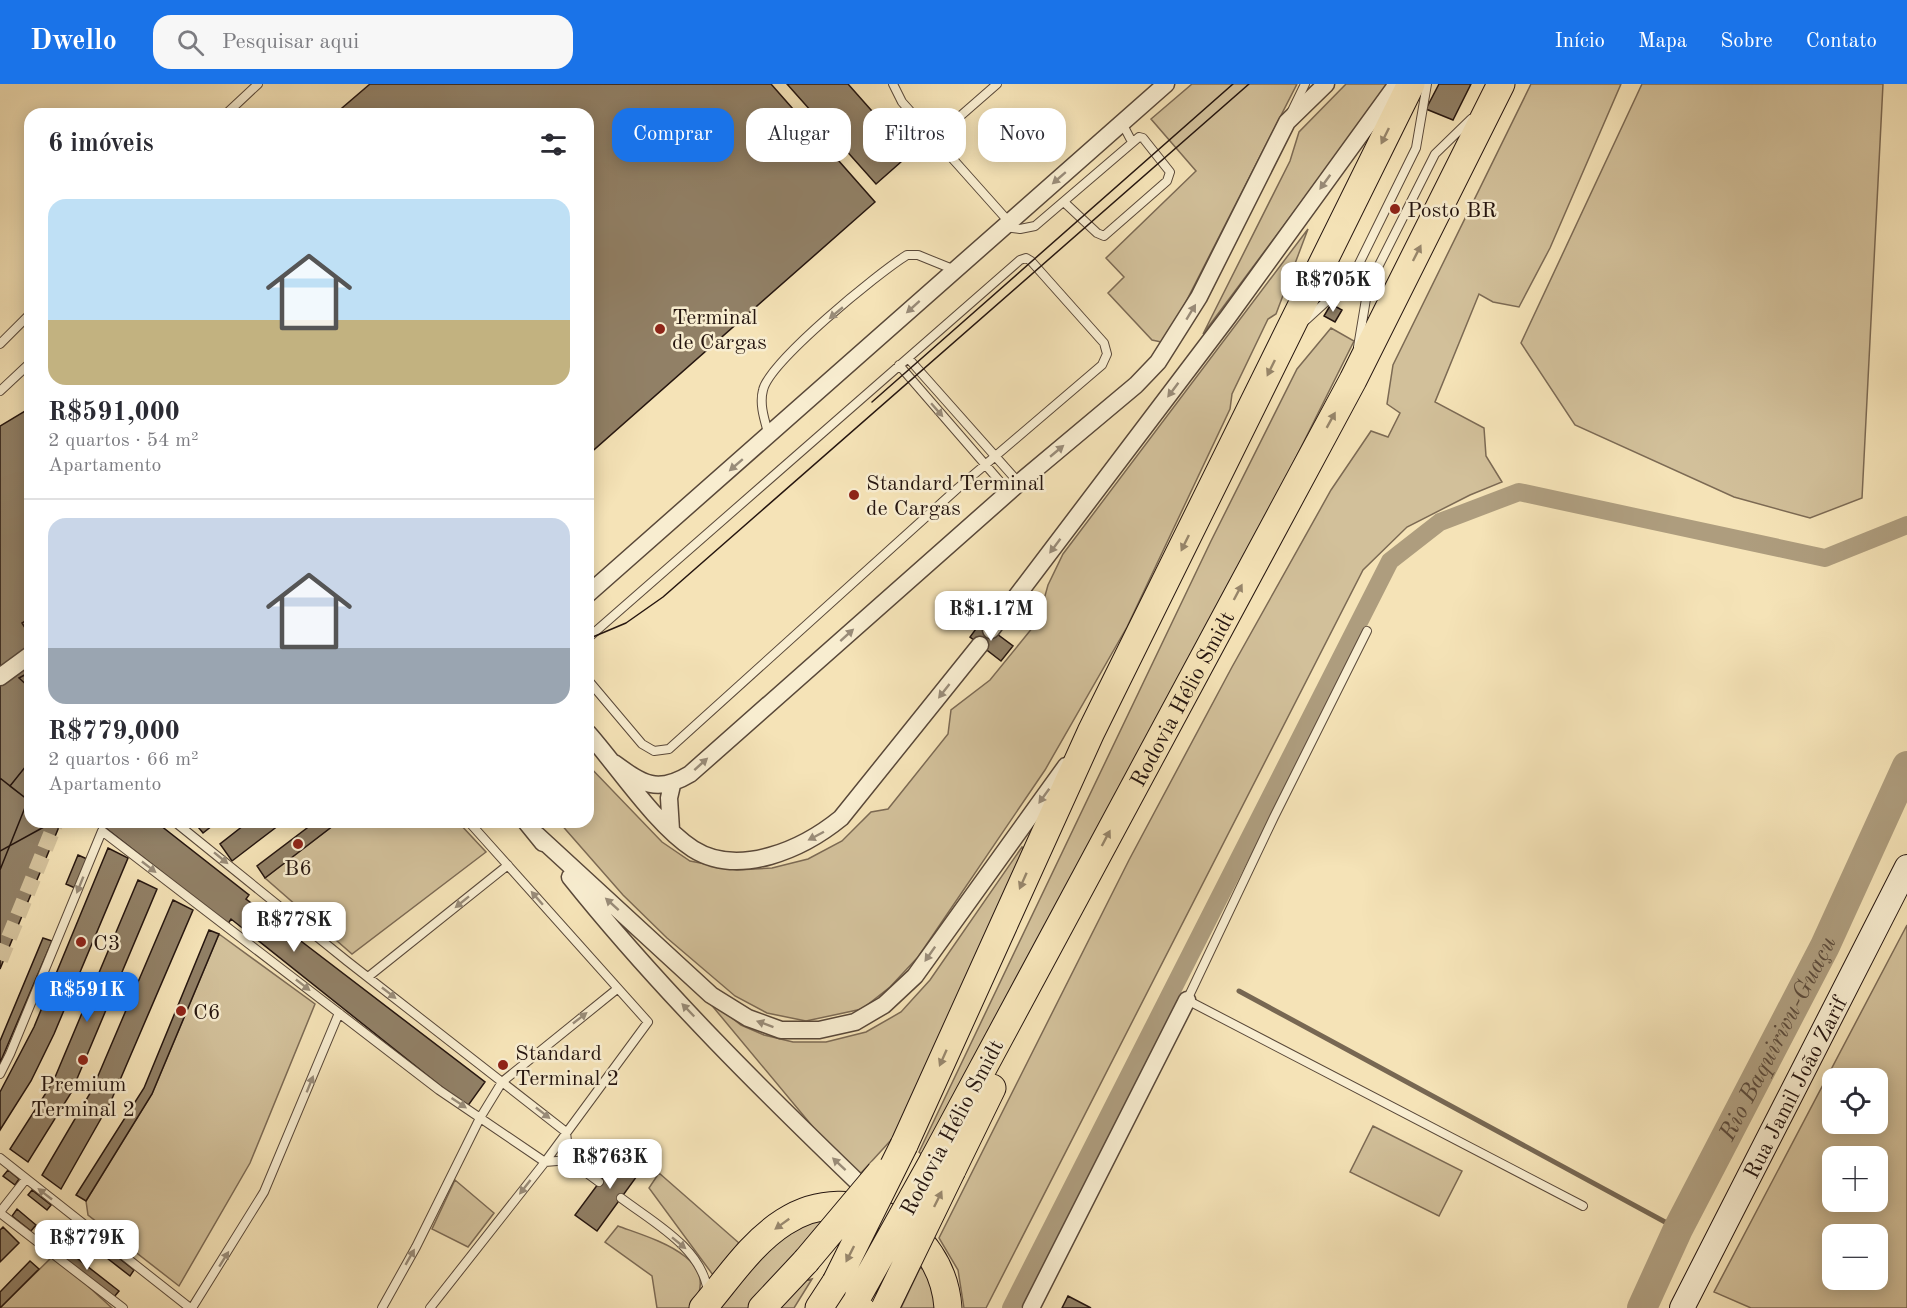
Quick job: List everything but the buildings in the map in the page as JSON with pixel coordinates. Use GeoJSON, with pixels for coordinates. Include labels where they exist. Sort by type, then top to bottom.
{"type":"FeatureCollection","features":[{"type":"Feature","properties":{"kind":"main road","name":"Rodovia Hélio Smidt"},"geometry":{"type":"LineString","coordinates":[[848,1295],[904,1145],[1091,732],[1411,84]]}},
{"type":"Feature","properties":{"kind":"main road","name":"Rodovia Hélio Smidt"},"geometry":{"type":"LineString","coordinates":[[819,1308],[848,1295],[943,1165],[1079,889],[1353,380],[1500,84]]}},
{"type":"Feature","properties":{"kind":"main road","name":"Rua Jamil João Zarif"},"geometry":{"type":"LineString","coordinates":[[1682,1308],[1907,867]]}},
{"type":"Feature","properties":{"kind":"main road"},"geometry":{"type":"LineString","coordinates":[[762,1308],[806,1261],[904,1145]]}},
{"type":"Feature","properties":{"kind":"main road"},"geometry":{"type":"LineString","coordinates":[[885,1308],[943,1165]]}},
{"type":"Feature","properties":{"kind":"main road"},"geometry":{"type":"LineString","coordinates":[[706,1305],[761,1240],[784,1222],[806,1210],[833,1204],[860,1207],[897,1219],[929,1252],[941,1274],[948,1308]]}},
{"type":"Feature","properties":{"kind":"street"},"geometry":{"type":"LineString","coordinates":[[594,589],[769,437],[1166,84]]}},
{"type":"Feature","properties":{"kind":"street"},"geometry":{"type":"LineString","coordinates":[[614,763],[646,784],[672,785],[690,774],[1014,488],[1136,386],[1158,362],[1199,297],[1287,122],[1326,84]]}},
{"type":"Feature","properties":{"kind":"street"},"geometry":{"type":"LineString","coordinates":[[991,630],[1228,316],[1396,84]]}},
{"type":"Feature","properties":{"kind":"street"},"geometry":{"type":"LineString","coordinates":[[594,740],[671,830],[691,848],[706,856],[751,860],[777,855],[824,831],[841,818],[870,785],[980,645]]}},
{"type":"Feature","properties":{"kind":"street"},"geometry":{"type":"LineString","coordinates":[[0,677],[24,659]]}},
{"type":"Feature","properties":{"kind":"street"},"geometry":{"type":"LineString","coordinates":[[531,828],[711,995],[748,1018],[782,1030],[819,1030],[855,1022],[884,1005],[915,976],[1091,732]]}},
{"type":"Feature","properties":{"kind":"street"},"geometry":{"type":"LineString","coordinates":[[671,830],[669,798],[672,785]]}},
{"type":"Feature","properties":{"kind":"street"},"geometry":{"type":"LineString","coordinates":[[531,828],[595,908],[667,988],[818,1144],[897,1219]]}},
{"type":"Feature","properties":{"kind":"street"},"geometry":{"type":"LineString","coordinates":[[1031,1308],[1187,1000]]}},
{"type":"Feature","properties":{"kind":"lane"},"geometry":{"type":"LineString","coordinates":[[893,84],[907,108]]}},
{"type":"Feature","properties":{"kind":"lane"},"geometry":{"type":"LineString","coordinates":[[966,111],[997,84]]}},
{"type":"Feature","properties":{"kind":"lane"},"geometry":{"type":"LineString","coordinates":[[1287,122],[1305,84]]}},
{"type":"Feature","properties":{"kind":"lane"},"geometry":{"type":"LineString","coordinates":[[1286,338],[1352,278],[1416,147],[1427,84]]}},
{"type":"Feature","properties":{"kind":"lane"},"geometry":{"type":"LineString","coordinates":[[232,108],[252,86]]}},
{"type":"Feature","properties":{"kind":"lane"},"geometry":{"type":"LineString","coordinates":[[1122,123],[1132,142]]}},
{"type":"Feature","properties":{"kind":"lane"},"geometry":{"type":"LineString","coordinates":[[953,162],[1006,224],[1028,228],[1065,203],[1137,138],[1143,138],[1169,168],[1169,177],[1154,193],[1104,236],[1097,233],[1065,203]]}},
{"type":"Feature","properties":{"kind":"lane"},"geometry":{"type":"LineString","coordinates":[[769,437],[762,403],[763,389],[786,355],[907,255],[918,255],[955,270]]}},
{"type":"Feature","properties":{"kind":"lane"},"geometry":{"type":"LineString","coordinates":[[594,633],[1020,260],[1026,258],[1104,343],[1107,354],[1102,366],[985,465],[669,749],[654,751],[642,744],[594,687]]}},
{"type":"Feature","properties":{"kind":"lane"},"geometry":{"type":"LineString","coordinates":[[0,344],[24,320]]}},
{"type":"Feature","properties":{"kind":"lane"},"geometry":{"type":"LineString","coordinates":[[908,358],[995,457],[1014,488]]}},
{"type":"Feature","properties":{"kind":"lane"},"geometry":{"type":"LineString","coordinates":[[899,365],[985,465],[1014,488]]}},
{"type":"Feature","properties":{"kind":"lane"},"geometry":{"type":"LineString","coordinates":[[0,391],[24,369]]}},
{"type":"Feature","properties":{"kind":"lane"},"geometry":{"type":"LineString","coordinates":[[1367,631],[1274,817],[1187,1000],[1583,1206]]}},
{"type":"Feature","properties":{"kind":"lane"},"geometry":{"type":"LineString","coordinates":[[182,828],[566,1132],[570,1160]]}},
{"type":"Feature","properties":{"kind":"lane"},"geometry":{"type":"LineString","coordinates":[[430,1308],[544,1162],[648,1022],[474,828]]}},
{"type":"Feature","properties":{"kind":"lane"},"geometry":{"type":"LineString","coordinates":[[0,1074],[102,831],[439,1090],[544,1162],[570,1160],[599,1182]]}},
{"type":"Feature","properties":{"kind":"lane"},"geometry":{"type":"LineString","coordinates":[[368,977],[508,865]]}},
{"type":"Feature","properties":{"kind":"lane"},"geometry":{"type":"LineString","coordinates":[[382,1308],[416,1247],[480,1118],[502,1082],[617,989]]}},
{"type":"Feature","properties":{"kind":"lane"},"geometry":{"type":"LineString","coordinates":[[0,1158],[191,1308],[264,1192],[339,1013]]}},
{"type":"Feature","properties":{"kind":"lane"},"geometry":{"type":"LineString","coordinates":[[26,1179],[0,1213],[123,1308]]}},
{"type":"Feature","properties":{"kind":"lane"},"geometry":{"type":"LineString","coordinates":[[621,1198],[690,1252],[699,1263],[706,1282],[706,1305]]}},
{"type":"Feature","properties":{"kind":"shaded area"},"geometry":{"type":"Polygon","coordinates":[[[1192,84],[1297,84],[1169,335],[1161,342],[1152,340],[1108,293],[1124,277],[1106,258],[1196,171],[1151,119],[1192,84]]]}},
{"type":"Feature","properties":{"kind":"shaded area"},"geometry":{"type":"Polygon","coordinates":[[[1346,84],[1389,84],[1203,334],[1290,161],[1299,132],[1346,84]]]}},
{"type":"Feature","properties":{"kind":"shaded area"},"geometry":{"type":"Polygon","coordinates":[[[1531,84],[1621,84],[1550,248],[1519,307],[1493,302],[1479,294],[1435,402],[1484,428],[1486,456],[1502,482],[1470,495],[1407,527],[1363,570],[986,1308],[964,1308],[958,1270],[939,1238],[1129,860],[1232,667],[1331,490],[1371,431],[1388,437],[1400,413],[1387,404],[1393,365],[1531,84]]]}},
{"type":"Feature","properties":{"kind":"shaded area"},"geometry":{"type":"Polygon","coordinates":[[[1642,84],[1883,84],[1862,498],[1810,518],[1734,497],[1575,425],[1521,343],[1642,84]]]}},
{"type":"Feature","properties":{"kind":"shaded area"},"geometry":{"type":"Polygon","coordinates":[[[1308,229],[1276,314],[1268,319],[1232,394],[1230,409],[1127,627],[1045,770],[918,957],[890,987],[862,1009],[806,1021],[767,1013],[735,996],[667,938],[623,895],[564,828],[594,828],[594,771],[662,842],[690,861],[737,870],[772,868],[808,859],[842,841],[871,812],[888,809],[948,734],[951,710],[990,680],[1038,621],[1048,585],[1063,554],[1308,229]]]}},
{"type":"Feature","properties":{"kind":"shaded area"},"geometry":{"type":"Polygon","coordinates":[[[1331,328],[1354,341],[1229,592],[925,1157],[919,1152],[1211,541],[1297,369],[1331,328]]]}},
{"type":"Feature","properties":{"kind":"shaded area"},"geometry":{"type":"Polygon","coordinates":[[[330,828],[464,828],[486,852],[352,954],[265,878],[330,828]]]}},
{"type":"Feature","properties":{"kind":"shaded area"},"geometry":{"type":"Polygon","coordinates":[[[1022,847],[1030,851],[892,1139],[860,1174],[828,1145],[704,996],[741,1025],[764,1035],[793,1042],[826,1042],[866,1032],[901,1012],[930,980],[1022,847]]]}},
{"type":"Feature","properties":{"kind":"shaded area"},"geometry":{"type":"Polygon","coordinates":[[[1907,925],[1907,1308],[1751,1308],[1714,1292],[1822,1087],[1822,1134],[1888,1134],[1888,1068],[1832,1068],[1907,925]]]}},
{"type":"Feature","properties":{"kind":"shaded area"},"geometry":{"type":"Polygon","coordinates":[[[219,934],[315,1004],[250,1163],[179,1286],[88,1215],[86,1201],[152,1094],[219,934]]]}},
{"type":"Feature","properties":{"kind":"shaded area"},"geometry":{"type":"Polygon","coordinates":[[[1373,1126],[1462,1171],[1439,1216],[1350,1172],[1373,1126]]]}},
{"type":"Feature","properties":{"kind":"shaded area"},"geometry":{"type":"Polygon","coordinates":[[[659,1173],[739,1243],[713,1275],[649,1188],[659,1173]]]}},
{"type":"Feature","properties":{"kind":"shaded area"},"geometry":{"type":"Polygon","coordinates":[[[455,1180],[494,1213],[468,1247],[432,1229],[455,1180]]]}},
{"type":"Feature","properties":{"kind":"shaded area"},"geometry":{"type":"Polygon","coordinates":[[[827,1219],[753,1308],[719,1308],[753,1266],[779,1239],[810,1222],[827,1219]]]}},
{"type":"Feature","properties":{"kind":"shaded area"},"geometry":{"type":"Polygon","coordinates":[[[618,1226],[665,1244],[692,1263],[699,1276],[700,1291],[691,1308],[657,1308],[652,1276],[605,1242],[618,1226]]]}},
{"type":"Feature","properties":{"kind":"shaded area"},"geometry":{"type":"Polygon","coordinates":[[[54,1255],[112,1308],[0,1308],[54,1255]]]}},
{"type":"Feature","properties":{"kind":"shaded area"},"geometry":{"type":"Polygon","coordinates":[[[920,1268],[929,1271],[943,1308],[901,1308],[920,1268]]]}},
{"type":"Feature","properties":{"kind":"shaded area"},"geometry":{"type":"Polygon","coordinates":[[[812,1279],[794,1308],[774,1308],[799,1282],[812,1279]]]}},
{"type":"Feature","properties":{"kind":"waterway"},"geometry":{"type":"LineString","coordinates":[[1011,1308],[1390,561],[1440,522],[1519,492],[1825,558],[1907,525]]}},
{"type":"Feature","properties":{"kind":"waterway","name":"Rio Baquirivu-Guaçu"},"geometry":{"type":"LineString","coordinates":[[1642,1308],[1678,1229],[1825,946],[1907,766]]}},
{"type":"Feature","properties":{"kind":"waterway"},"geometry":{"type":"LineString","coordinates":[[1239,991],[1678,1229]]}},
{"type":"Feature","properties":{"kind":"tunnel"},"geometry":{"type":"LineString","coordinates":[[0,960],[54,828]]}},
{"type":"Feature","properties":{"kind":"tram line"},"geometry":{"type":"LineString","coordinates":[[872,402],[1233,84]]}},
{"type":"Feature","properties":{"kind":"tram line"},"geometry":{"type":"LineString","coordinates":[[594,636],[626,623],[663,597],[1249,84]]}},
{"type":"Feature","properties":{"kind":"tram line"},"geometry":{"type":"LineString","coordinates":[[0,851],[42,828]]}},
{"type":"Feature","properties":{"kind":"place","name":"Posto BR"},"geometry":{"type":"Point","coordinates":[1395,209]}},
{"type":"Feature","properties":{"kind":"place","name":"Terminal de Cargas"},"geometry":{"type":"Point","coordinates":[660,329]}},
{"type":"Feature","properties":{"kind":"place","name":"Standard Terminal de Cargas"},"geometry":{"type":"Point","coordinates":[854,495]}},
{"type":"Feature","properties":{"kind":"place","name":"B6"},"geometry":{"type":"Point","coordinates":[298,844]}},
{"type":"Feature","properties":{"kind":"place","name":"C3"},"geometry":{"type":"Point","coordinates":[81,942]}},
{"type":"Feature","properties":{"kind":"place","name":"C6"},"geometry":{"type":"Point","coordinates":[181,1011]}},
{"type":"Feature","properties":{"kind":"place","name":"Premium Terminal 2"},"geometry":{"type":"Point","coordinates":[83,1060]}},
{"type":"Feature","properties":{"kind":"place","name":"Standard Terminal 2"},"geometry":{"type":"Point","coordinates":[503,1065]}}]}
